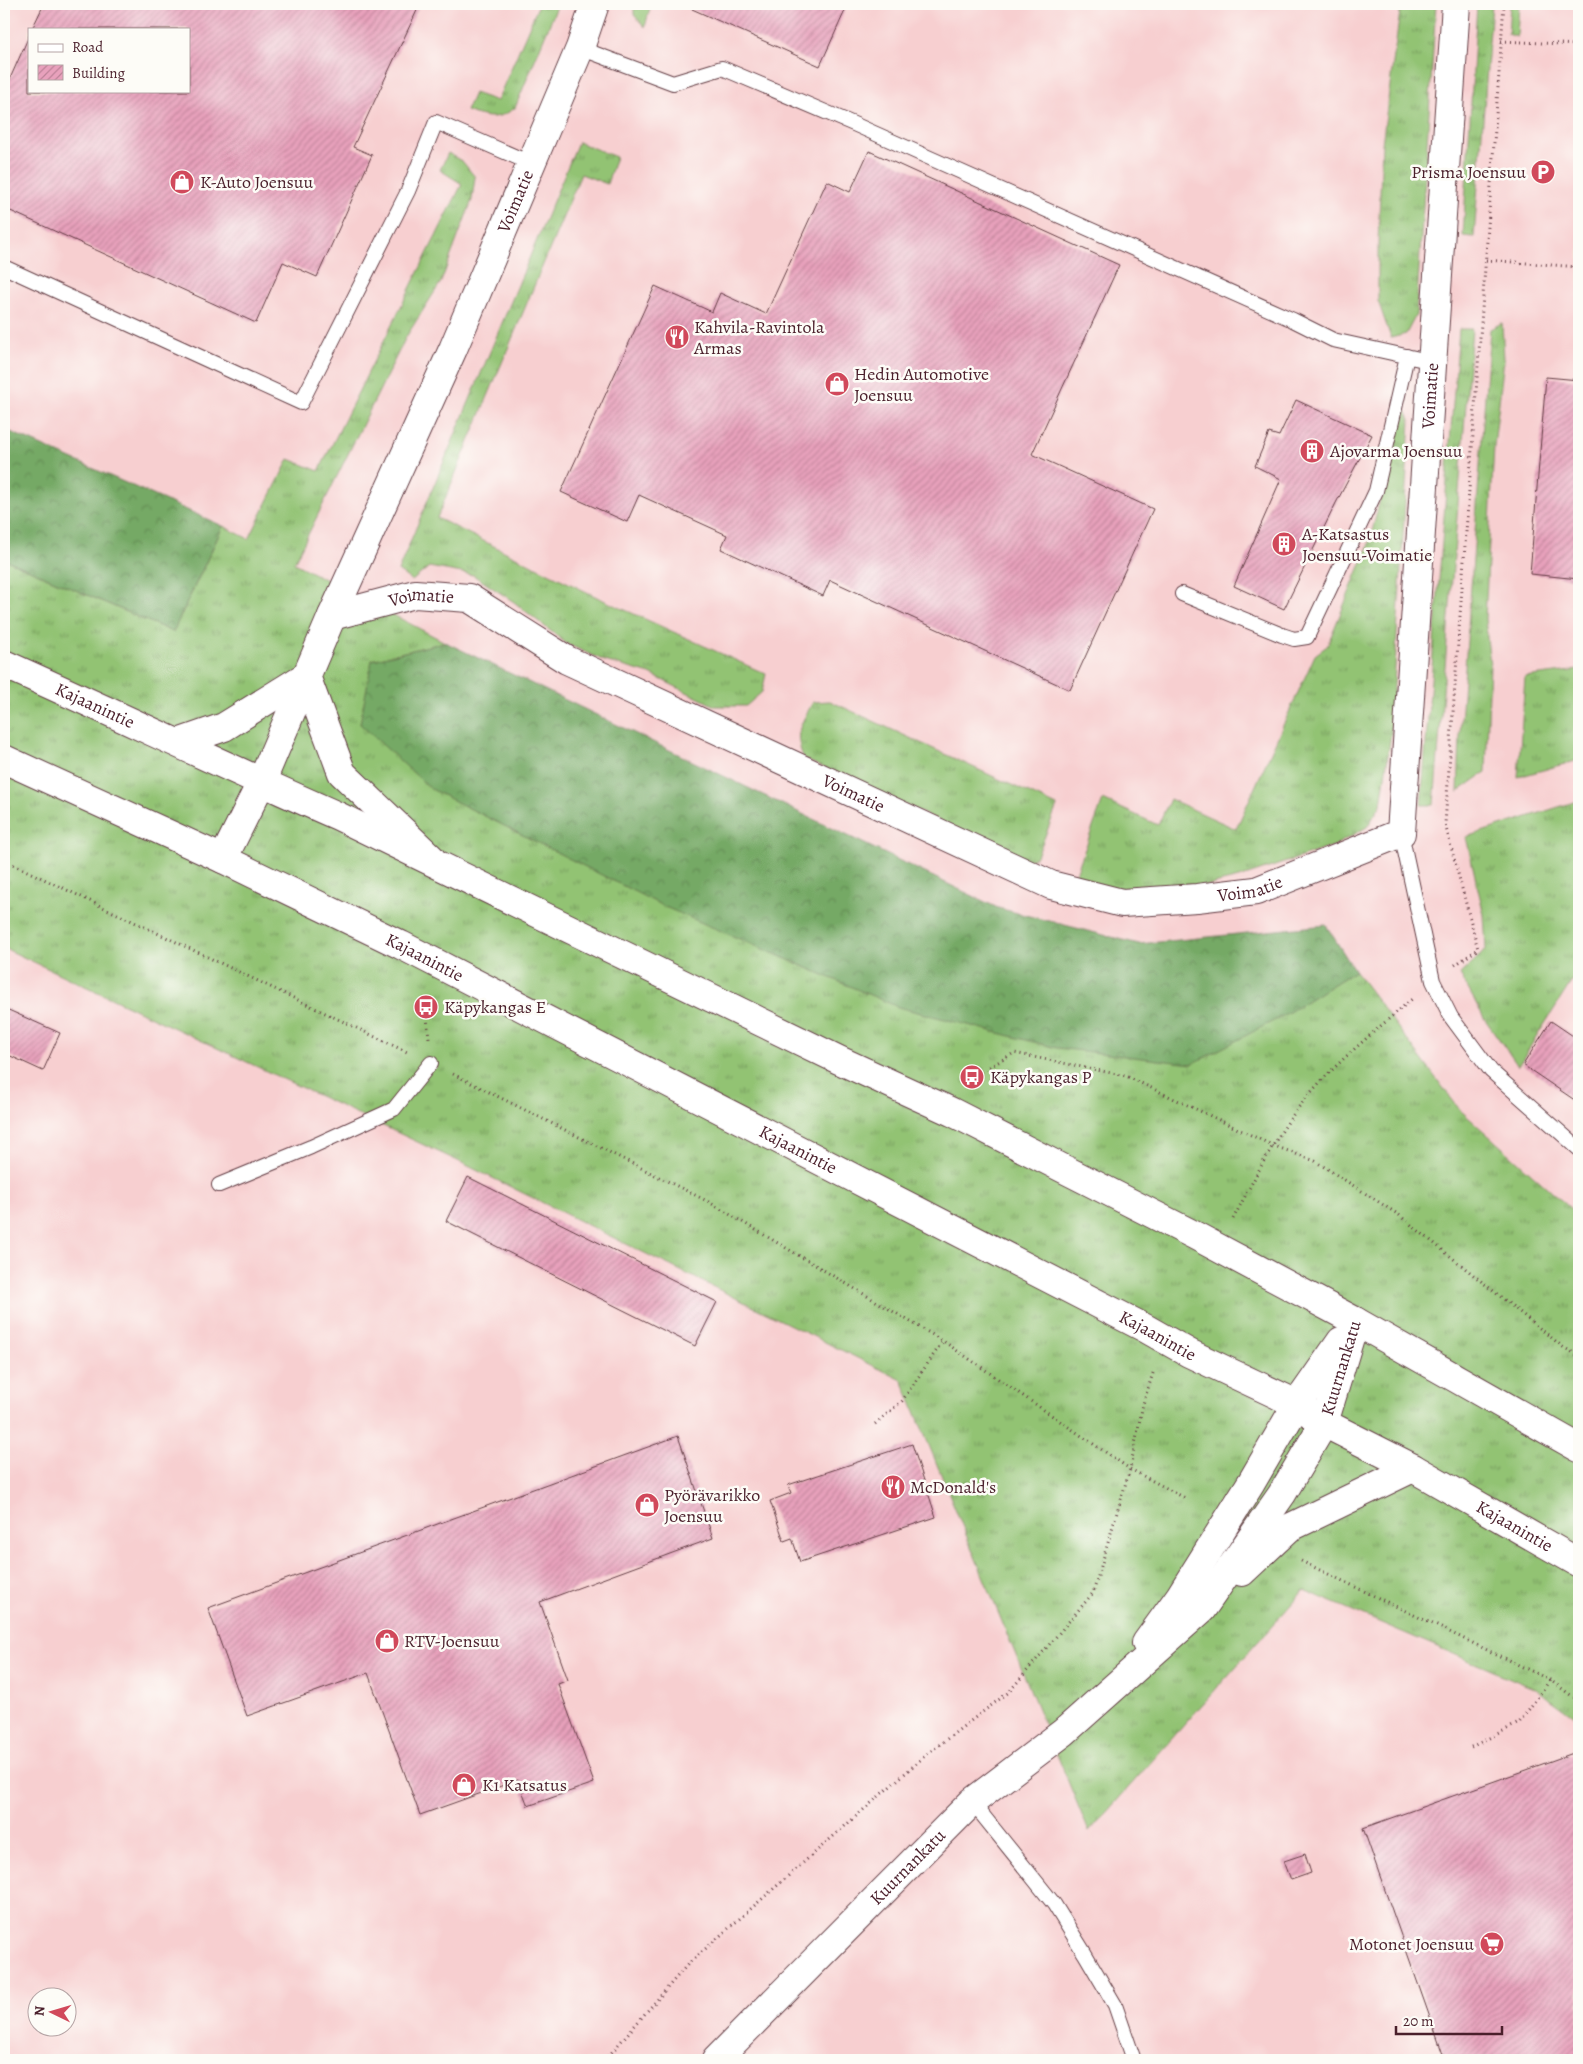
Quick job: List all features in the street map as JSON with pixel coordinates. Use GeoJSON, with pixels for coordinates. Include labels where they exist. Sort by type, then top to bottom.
{"type":"FeatureCollection","features":[{"type":"Feature","properties":{"kind":"main road","name":"Voimatie"},"geometry":{"type":"LineString","coordinates":[[223,859],[261,783],[332,616],[453,349],[580,48],[595,4]]}},
{"type":"Feature","properties":{"kind":"main road","name":"Voimatie"},"geometry":{"type":"LineString","coordinates":[[332,616],[415,594],[469,598],[567,660],[1051,885],[1122,904],[1256,891],[1401,833],[1420,359],[1456,4]]}},
{"type":"Feature","properties":{"kind":"main road","name":"Kajaanintie"},"geometry":{"type":"LineString","coordinates":[[4,664],[261,783],[338,816],[839,1060],[952,1112],[1196,1236],[1355,1321],[1579,1448]]}},
{"type":"Feature","properties":{"kind":"main road"},"geometry":{"type":"LineString","coordinates":[[178,743],[224,728],[306,676],[342,773],[437,864]]}},
{"type":"Feature","properties":{"kind":"main road","name":"Kajaanintie"},"geometry":{"type":"LineString","coordinates":[[4,759],[223,859],[401,945],[1136,1323],[1189,1353],[1297,1404],[1324,1423],[1413,1468],[1579,1563]]}},
{"type":"Feature","properties":{"kind":"main road","name":"Kuurnankatu"},"geometry":{"type":"LineString","coordinates":[[1112,1688],[1180,1596],[1251,1483],[1297,1404],[1355,1321]]}},
{"type":"Feature","properties":{"kind":"main road","name":"Kuurnankatu"},"geometry":{"type":"LineString","coordinates":[[716,2060],[972,1802],[1064,1732],[1202,1609],[1282,1494],[1324,1423],[1355,1321]]}},
{"type":"Feature","properties":{"kind":"main road"},"geometry":{"type":"LineString","coordinates":[[1202,1609],[1289,1528],[1413,1468]]}},
{"type":"Feature","properties":{"kind":"lane"},"geometry":{"type":"LineString","coordinates":[[580,48],[673,83],[722,68],[856,125],[1293,320],[1333,340],[1420,359],[1376,491],[1307,637],[1294,638],[1282,635],[1182,594]]}},
{"type":"Feature","properties":{"kind":"lane"},"geometry":{"type":"LineString","coordinates":[[4,267],[301,403],[408,191],[436,122],[530,163]]}},
{"type":"Feature","properties":{"kind":"lane"},"geometry":{"type":"LineString","coordinates":[[1401,833],[1433,981],[1451,1017],[1491,1071],[1579,1149]]}},
{"type":"Feature","properties":{"kind":"lane"},"geometry":{"type":"LineString","coordinates":[[219,1185],[311,1147],[394,1109],[431,1063]]}},
{"type":"Feature","properties":{"kind":"lane"},"geometry":{"type":"LineString","coordinates":[[972,1802],[1054,1904],[1081,1946],[1115,2005],[1134,2060]]}},
{"type":"Feature","properties":{"kind":"path"},"geometry":{"type":"LineString","coordinates":[[1230,1224],[1272,1145],[1306,1098],[1329,1074],[1433,981],[1478,950],[1445,824],[1504,4]]}},
{"type":"Feature","properties":{"kind":"path"},"geometry":{"type":"LineString","coordinates":[[1501,41],[1579,45]]}},
{"type":"Feature","properties":{"kind":"path"},"geometry":{"type":"LineString","coordinates":[[1486,260],[1579,267]]}},
{"type":"Feature","properties":{"kind":"path"},"geometry":{"type":"LineString","coordinates":[[4,860],[431,1063],[707,1201],[943,1341],[1130,1470],[1186,1499]]}},
{"type":"Feature","properties":{"kind":"path"},"geometry":{"type":"LineString","coordinates":[[426,1006],[431,1063]]}},
{"type":"Feature","properties":{"kind":"path"},"geometry":{"type":"LineString","coordinates":[[972,1077],[1014,1053],[1126,1076],[1272,1145],[1315,1161],[1399,1215],[1563,1347],[1579,1356]]}},
{"type":"Feature","properties":{"kind":"path"},"geometry":{"type":"LineString","coordinates":[[876,1424],[902,1401],[943,1341]]}},
{"type":"Feature","properties":{"kind":"path"},"geometry":{"type":"LineString","coordinates":[[605,2060],[688,1964],[927,1754],[1009,1692],[1093,1593],[1130,1470],[1143,1404],[1155,1367]]}},
{"type":"Feature","properties":{"kind":"path"},"geometry":{"type":"LineString","coordinates":[[1301,1561],[1550,1680],[1579,1701]]}},
{"type":"Feature","properties":{"kind":"path"},"geometry":{"type":"LineString","coordinates":[[1471,1747],[1519,1723],[1550,1680]]}},
{"type":"Feature","properties":{"kind":"shaded area"},"geometry":{"type":"Polygon","coordinates":[[[4,4],[1579,4],[1579,1216],[1460,1110],[1355,971],[1326,925],[1139,944],[998,908],[445,642],[249,539],[4,431],[4,4]]]}},
{"type":"Feature","properties":{"kind":"shaded area"},"geometry":{"type":"Polygon","coordinates":[[[4,948],[460,1162],[903,1380],[1089,1832],[1304,1590],[1538,1690],[1579,1720],[1579,2060],[4,2060],[4,948]]]}},
{"type":"Feature","properties":{"kind":"green space"},"geometry":{"type":"Polygon","coordinates":[[[539,4],[558,4],[515,108],[497,117],[466,111],[474,93],[497,101],[539,4]]]}},
{"type":"Feature","properties":{"kind":"green space"},"geometry":{"type":"Polygon","coordinates":[[[634,4],[651,4],[645,27],[634,15],[634,4]]]}},
{"type":"Feature","properties":{"kind":"green space"},"geometry":{"type":"Polygon","coordinates":[[[1401,4],[1436,4],[1416,315],[1406,334],[1391,338],[1378,301],[1378,243],[1382,144],[1401,4]]]}},
{"type":"Feature","properties":{"kind":"green space"},"geometry":{"type":"Polygon","coordinates":[[[1477,4],[1492,4],[1474,237],[1463,236],[1477,4]]]}},
{"type":"Feature","properties":{"kind":"green space"},"geometry":{"type":"Polygon","coordinates":[[[1510,4],[1519,4],[1517,37],[1508,34],[1510,4]]]}},
{"type":"Feature","properties":{"kind":"green space"},"geometry":{"type":"Polygon","coordinates":[[[578,142],[616,157],[607,184],[581,174],[437,518],[601,599],[766,674],[762,692],[746,706],[715,706],[650,674],[605,661],[567,644],[514,602],[473,575],[429,567],[412,581],[398,571],[578,142]]]}},
{"type":"Feature","properties":{"kind":"green space"},"geometry":{"type":"Polygon","coordinates":[[[448,153],[463,162],[475,177],[472,200],[441,282],[406,337],[294,563],[445,642],[372,660],[1192,1064],[1355,971],[1460,1110],[1579,1216],[1579,1720],[1538,1690],[1304,1590],[1089,1832],[902,1380],[460,1162],[4,948],[4,559],[173,632],[223,526],[249,539],[289,459],[319,471],[462,184],[440,170],[448,153]]]}},
{"type":"Feature","properties":{"kind":"green space"},"geometry":{"type":"Polygon","coordinates":[[[1502,323],[1504,359],[1494,446],[1485,619],[1490,665],[1486,772],[1458,792],[1460,735],[1490,329],[1502,323]]]}},
{"type":"Feature","properties":{"kind":"green space"},"geometry":{"type":"Polygon","coordinates":[[[1459,329],[1472,329],[1434,805],[1421,805],[1459,329]]]}},
{"type":"Feature","properties":{"kind":"green space"},"geometry":{"type":"Polygon","coordinates":[[[1404,406],[1410,420],[1391,734],[1381,805],[1367,827],[1334,846],[1239,878],[1181,892],[1096,888],[1075,876],[1103,800],[1158,825],[1170,799],[1236,829],[1315,655],[1327,646],[1368,547],[1404,406]]]}},
{"type":"Feature","properties":{"kind":"green space"},"geometry":{"type":"Polygon","coordinates":[[[4,429],[223,526],[173,632],[4,559],[4,429]]]}},
{"type":"Feature","properties":{"kind":"green space"},"geometry":{"type":"Polygon","coordinates":[[[445,642],[998,908],[1139,944],[1326,925],[1355,971],[1281,1017],[1192,1064],[1057,1048],[898,1007],[665,907],[431,789],[360,724],[372,660],[445,642]]]}},
{"type":"Feature","properties":{"kind":"green space"},"geometry":{"type":"Polygon","coordinates":[[[1579,670],[1579,760],[1518,777],[1525,677],[1579,670]]]}},
{"type":"Feature","properties":{"kind":"green space"},"geometry":{"type":"Polygon","coordinates":[[[830,701],[1057,806],[1037,856],[1027,861],[804,759],[799,742],[799,730],[813,702],[830,701]]]}},
{"type":"Feature","properties":{"kind":"green space"},"geometry":{"type":"Polygon","coordinates":[[[1579,801],[1579,970],[1518,1066],[1484,1018],[1460,974],[1486,950],[1484,915],[1466,837],[1579,801]]]}},
{"type":"Feature","properties":{"kind":"building","name":"K-Auto Joensuu"},"geometry":{"type":"Polygon","coordinates":[[[44,4],[420,4],[353,147],[372,155],[317,277],[283,262],[256,323],[4,208],[4,92],[28,38],[28,92],[190,92],[190,28],[32,28],[44,4]]]}},
{"type":"Feature","properties":{"kind":"building"},"geometry":{"type":"Polygon","coordinates":[[[694,4],[848,4],[820,66],[692,9],[694,4]]]}},
{"type":"Feature","properties":{"kind":"building","name":"Hedin Automotive Joensuu"},"geometry":{"type":"Polygon","coordinates":[[[869,151],[1119,265],[1032,454],[1153,509],[1070,690],[830,580],[823,596],[721,549],[727,535],[639,495],[627,522],[561,492],[655,286],[712,312],[720,293],[766,314],[827,181],[850,192],[869,151]]]}},
{"type":"Feature","properties":{"kind":"building"},"geometry":{"type":"Polygon","coordinates":[[[1546,377],[1579,380],[1579,579],[1530,574],[1546,377]]]}},
{"type":"Feature","properties":{"kind":"building"},"geometry":{"type":"Polygon","coordinates":[[[1296,400],[1372,435],[1284,609],[1234,586],[1281,479],[1255,466],[1269,433],[1279,436],[1296,400]]]}},
{"type":"Feature","properties":{"kind":"building"},"geometry":{"type":"Polygon","coordinates":[[[4,1008],[60,1033],[43,1071],[4,1053],[4,1008]]]}},
{"type":"Feature","properties":{"kind":"building"},"geometry":{"type":"Polygon","coordinates":[[[1551,1021],[1579,1040],[1579,1103],[1523,1065],[1551,1021]]]}},
{"type":"Feature","properties":{"kind":"building"},"geometry":{"type":"Polygon","coordinates":[[[468,1177],[717,1302],[695,1346],[446,1221],[468,1177]]]}},
{"type":"Feature","properties":{"kind":"building","name":"RTV-Joensuu"},"geometry":{"type":"Polygon","coordinates":[[[678,1436],[713,1538],[540,1602],[568,1680],[558,1684],[594,1783],[528,1806],[518,1780],[420,1815],[368,1673],[247,1716],[208,1608],[678,1436]]]}},
{"type":"Feature","properties":{"kind":"building"},"geometry":{"type":"Polygon","coordinates":[[[912,1444],[936,1517],[800,1562],[792,1538],[784,1541],[770,1501],[791,1493],[788,1485],[912,1444]]]}},
{"type":"Feature","properties":{"kind":"building","name":"Motonet Joensuu"},"geometry":{"type":"Polygon","coordinates":[[[1579,1751],[1579,2060],[1445,2060],[1363,1828],[1579,1751]]]}},
{"type":"Feature","properties":{"kind":"building"},"geometry":{"type":"Polygon","coordinates":[[[1305,1854],[1311,1873],[1291,1880],[1284,1861],[1305,1854]]]}},
{"type":"Feature","properties":{"kind":"place","name":"Prisma Joensuu"},"geometry":{"type":"Point","coordinates":[1543,172]}},
{"type":"Feature","properties":{"kind":"place","name":"K-Auto Joensuu"},"geometry":{"type":"Point","coordinates":[182,182]}},
{"type":"Feature","properties":{"kind":"place","name":"Kahvila-Ravintola Armas"},"geometry":{"type":"Point","coordinates":[677,337]}},
{"type":"Feature","properties":{"kind":"place","name":"Hedin Automotive Joensuu"},"geometry":{"type":"Point","coordinates":[837,384]}},
{"type":"Feature","properties":{"kind":"place","name":"Ajovarma Joensuu"},"geometry":{"type":"Point","coordinates":[1312,451]}},
{"type":"Feature","properties":{"kind":"place","name":"A-Katsastus Joensuu-Voimatie"},"geometry":{"type":"Point","coordinates":[1284,544]}},
{"type":"Feature","properties":{"kind":"place","name":"Käpykangas E"},"geometry":{"type":"Point","coordinates":[426,1007]}},
{"type":"Feature","properties":{"kind":"place","name":"Käpykangas P"},"geometry":{"type":"Point","coordinates":[972,1077]}},
{"type":"Feature","properties":{"kind":"place","name":"McDonald's"},"geometry":{"type":"Point","coordinates":[893,1487]}},
{"type":"Feature","properties":{"kind":"place","name":"Pyörävarikko Joensuu"},"geometry":{"type":"Point","coordinates":[647,1505]}},
{"type":"Feature","properties":{"kind":"place","name":"RTV-Joensuu"},"geometry":{"type":"Point","coordinates":[387,1641]}},
{"type":"Feature","properties":{"kind":"place","name":"K1 Katsatus"},"geometry":{"type":"Point","coordinates":[464,1785]}},
{"type":"Feature","properties":{"kind":"place","name":"Motonet Joensuu"},"geometry":{"type":"Point","coordinates":[1492,1944]}}]}
